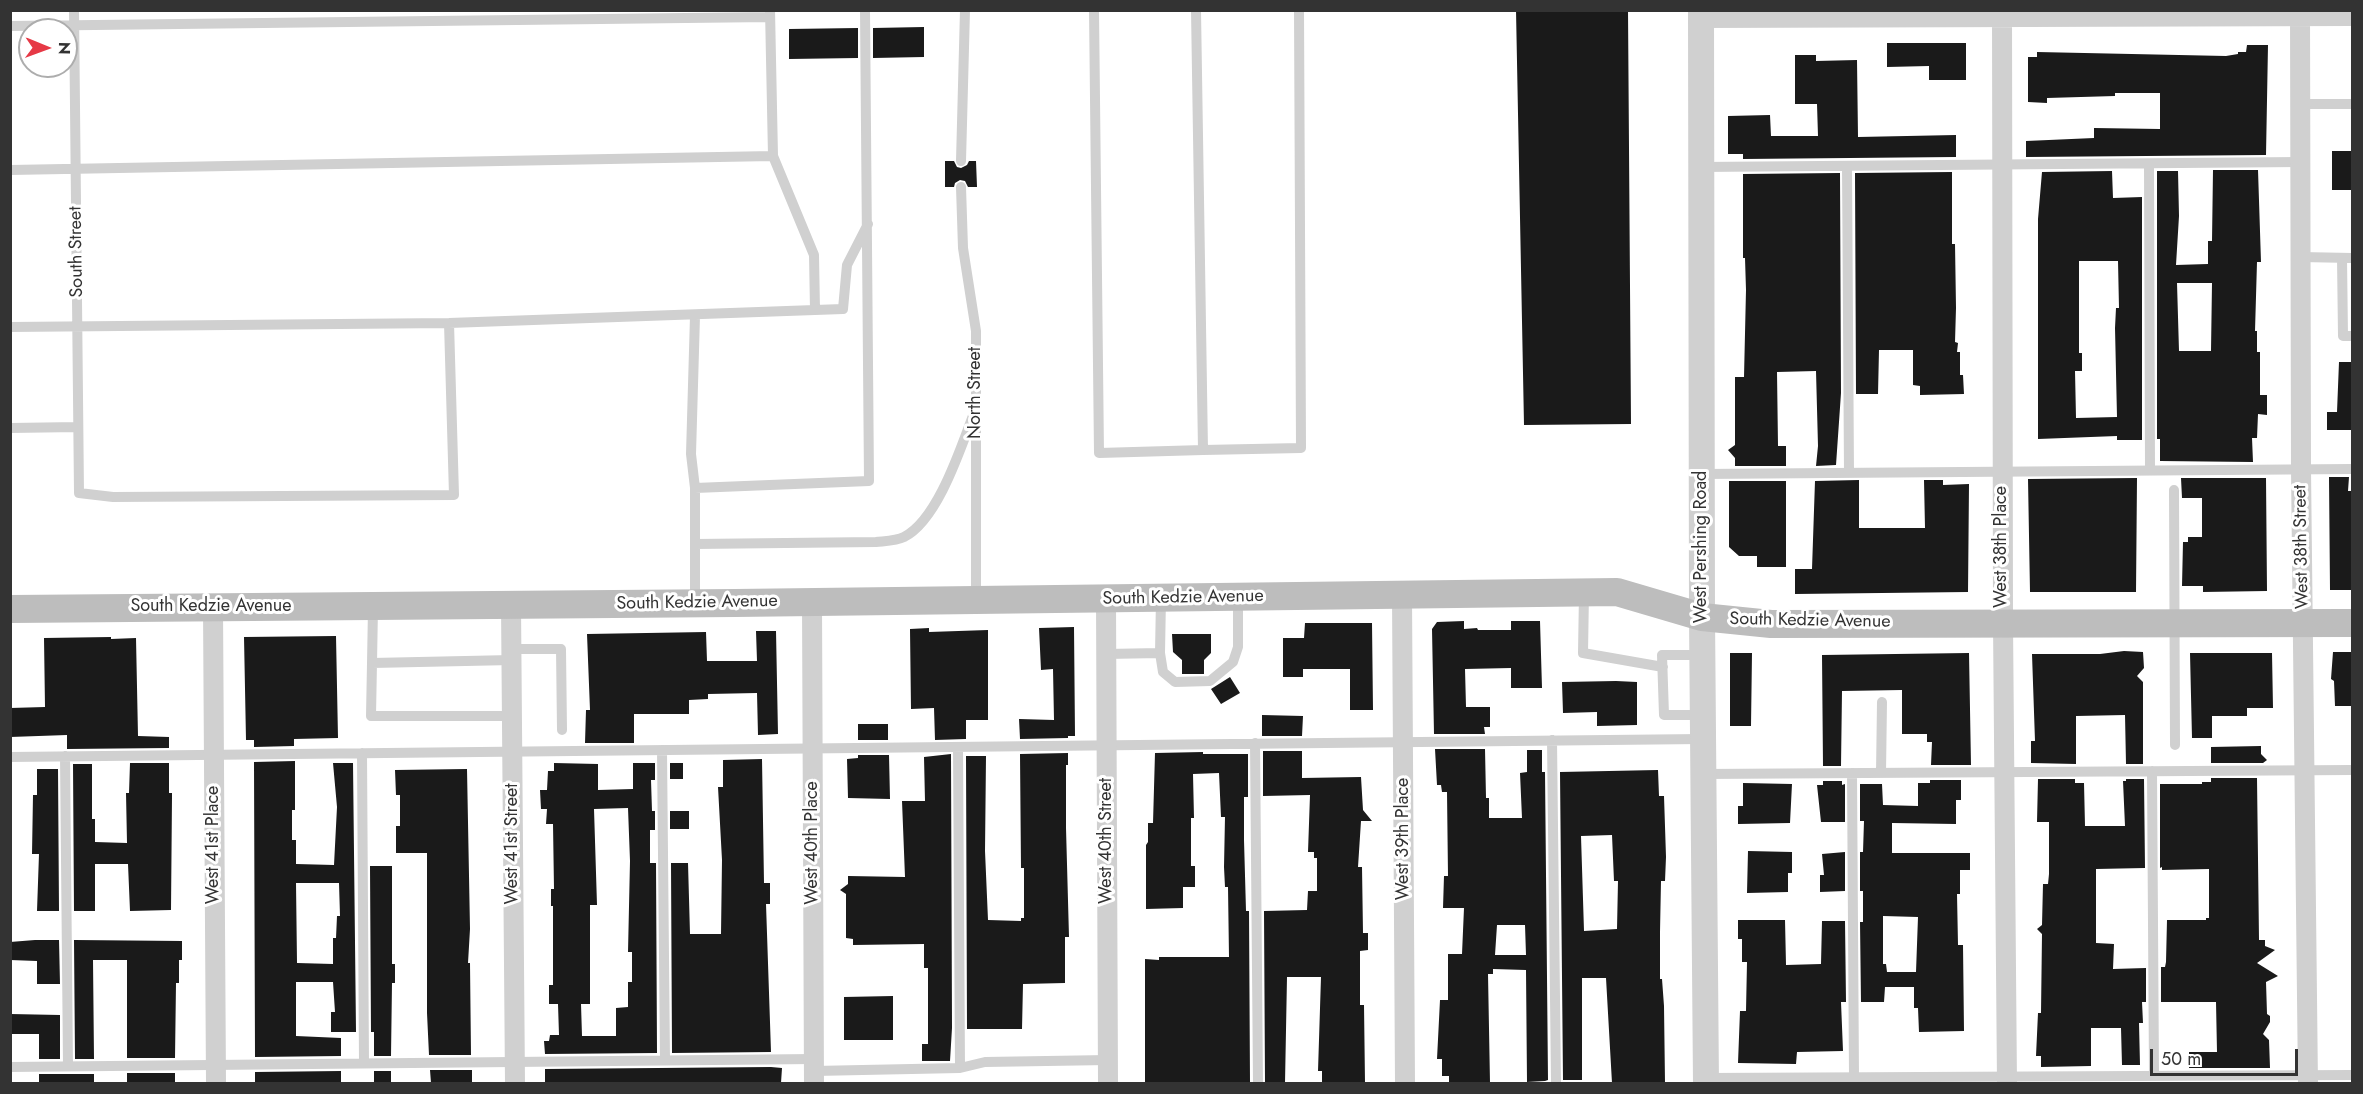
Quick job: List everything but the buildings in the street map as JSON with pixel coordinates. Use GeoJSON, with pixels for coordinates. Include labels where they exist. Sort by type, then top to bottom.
{"type":"FeatureCollection","features":[{"type":"Feature","properties":{"kind":"main road","name":"South Kedzie Avenue"},"geometry":{"type":"LineString","coordinates":[[10,609],[1617,592],[1702,617],[1771,624],[2352,623]]}},
{"type":"Feature","properties":{"kind":"street"},"geometry":{"type":"LineString","coordinates":[[1701,14],[2300,13],[2352,16]]}},
{"type":"Feature","properties":{"kind":"street","name":"West 38th Street"},"geometry":{"type":"LineString","coordinates":[[2300,13],[2301,469],[2308,1079]]}},
{"type":"Feature","properties":{"kind":"street","name":"West Pershing Road"},"geometry":{"type":"LineString","coordinates":[[1701,14],[1702,654],[1706,1081]]}},
{"type":"Feature","properties":{"kind":"street","name":"West 38th Place"},"geometry":{"type":"LineString","coordinates":[[2002,14],[2002,472],[2007,1080]]}},
{"type":"Feature","properties":{"kind":"street","name":"West 39th Place"},"geometry":{"type":"LineString","coordinates":[[1402,595],[1406,1083]]}},
{"type":"Feature","properties":{"kind":"street","name":"West 40th Street"},"geometry":{"type":"LineString","coordinates":[[1106,599],[1108,1083]]}},
{"type":"Feature","properties":{"kind":"street","name":"West 40th Place"},"geometry":{"type":"LineString","coordinates":[[812,602],[814,1071]]}},
{"type":"Feature","properties":{"kind":"street","name":"West 41st Street"},"geometry":{"type":"LineString","coordinates":[[511,604],[515,1083]]}},
{"type":"Feature","properties":{"kind":"street","name":"West 41st Place"},"geometry":{"type":"LineString","coordinates":[[213,607],[216,1074]]}},
{"type":"Feature","properties":{"kind":"lane"},"geometry":{"type":"LineString","coordinates":[[695,488],[869,481],[865,10]]}},
{"type":"Feature","properties":{"kind":"lane"},"geometry":{"type":"LineString","coordinates":[[961,161],[965,10]]}},
{"type":"Feature","properties":{"kind":"lane"},"geometry":{"type":"LineString","coordinates":[[1094,10],[1099,453],[1301,448],[1299,10]]}},
{"type":"Feature","properties":{"kind":"lane"},"geometry":{"type":"LineString","coordinates":[[1196,10],[1203,450]]}},
{"type":"Feature","properties":{"kind":"lane"},"geometry":{"type":"LineString","coordinates":[[78,25],[770,14],[772,156],[814,255],[815,310]]}},
{"type":"Feature","properties":{"kind":"lane","name":"South Street"},"geometry":{"type":"LineString","coordinates":[[75,78],[79,493],[113,497],[454,495],[449,323]]}},
{"type":"Feature","properties":{"kind":"lane"},"geometry":{"type":"LineString","coordinates":[[2300,104],[2352,104]]}},
{"type":"Feature","properties":{"kind":"lane"},"geometry":{"type":"LineString","coordinates":[[10,170],[772,156]]}},
{"type":"Feature","properties":{"kind":"lane"},"geometry":{"type":"LineString","coordinates":[[1701,167],[2300,162]]}},
{"type":"Feature","properties":{"kind":"lane"},"geometry":{"type":"LineString","coordinates":[[2150,164],[2150,470]]}},
{"type":"Feature","properties":{"kind":"lane"},"geometry":{"type":"LineString","coordinates":[[1847,166],[1848,472]]}},
{"type":"Feature","properties":{"kind":"lane","name":"North Street"},"geometry":{"type":"LineString","coordinates":[[962,187],[963,248],[976,331],[976,600]]}},
{"type":"Feature","properties":{"kind":"lane"},"geometry":{"type":"LineString","coordinates":[[10,327],[449,323],[843,309],[847,265],[868,224]]}},
{"type":"Feature","properties":{"kind":"lane"},"geometry":{"type":"LineString","coordinates":[[2301,257],[2347,258],[2343,336],[2352,336]]}},
{"type":"Feature","properties":{"kind":"lane"},"geometry":{"type":"LineString","coordinates":[[695,316],[691,454],[695,488],[695,603]]}},
{"type":"Feature","properties":{"kind":"lane"},"geometry":{"type":"LineString","coordinates":[[695,544],[876,542],[903,537],[920,524],[936,504],[976,407]]}},
{"type":"Feature","properties":{"kind":"lane"},"geometry":{"type":"LineString","coordinates":[[10,429],[78,427]]}},
{"type":"Feature","properties":{"kind":"lane"},"geometry":{"type":"LineString","coordinates":[[1702,474],[2352,469]]}},
{"type":"Feature","properties":{"kind":"lane"},"geometry":{"type":"LineString","coordinates":[[2174,490],[2175,745]]}},
{"type":"Feature","properties":{"kind":"lane"},"geometry":{"type":"LineString","coordinates":[[1584,593],[1584,653],[1663,667]]}},
{"type":"Feature","properties":{"kind":"lane"},"geometry":{"type":"LineString","coordinates":[[1161,598],[1160,653],[1163,672],[1175,682],[1204,682],[1217,676],[1237,656],[1238,597]]}},
{"type":"Feature","properties":{"kind":"lane"},"geometry":{"type":"LineString","coordinates":[[373,606],[371,716],[512,716]]}},
{"type":"Feature","properties":{"kind":"lane"},"geometry":{"type":"LineString","coordinates":[[372,663],[561,649],[562,730]]}},
{"type":"Feature","properties":{"kind":"lane"},"geometry":{"type":"LineString","coordinates":[[1106,654],[1160,653]]}},
{"type":"Feature","properties":{"kind":"lane"},"geometry":{"type":"LineString","coordinates":[[1702,654],[1662,655],[1664,715],[1703,727]]}},
{"type":"Feature","properties":{"kind":"lane"},"geometry":{"type":"LineString","coordinates":[[1881,773],[1882,702]]}},
{"type":"Feature","properties":{"kind":"lane"},"geometry":{"type":"LineString","coordinates":[[10,757],[1552,740],[1703,727]]}},
{"type":"Feature","properties":{"kind":"lane"},"geometry":{"type":"LineString","coordinates":[[1552,740],[1556,1083]]}},
{"type":"Feature","properties":{"kind":"lane"},"geometry":{"type":"LineString","coordinates":[[1255,743],[1258,1083]]}},
{"type":"Feature","properties":{"kind":"lane"},"geometry":{"type":"LineString","coordinates":[[958,747],[960,1068]]}},
{"type":"Feature","properties":{"kind":"lane"},"geometry":{"type":"LineString","coordinates":[[662,750],[665,1060]]}},
{"type":"Feature","properties":{"kind":"lane"},"geometry":{"type":"LineString","coordinates":[[362,753],[364,1064]]}},
{"type":"Feature","properties":{"kind":"lane"},"geometry":{"type":"LineString","coordinates":[[65,756],[68,1066]]}},
{"type":"Feature","properties":{"kind":"lane"},"geometry":{"type":"LineString","coordinates":[[1703,774],[2352,770]]}},
{"type":"Feature","properties":{"kind":"lane"},"geometry":{"type":"LineString","coordinates":[[2152,771],[2154,1076]]}},
{"type":"Feature","properties":{"kind":"lane"},"geometry":{"type":"LineString","coordinates":[[1852,773],[1854,1077]]}},
{"type":"Feature","properties":{"kind":"lane"},"geometry":{"type":"LineString","coordinates":[[10,1067],[68,1066],[216,1074],[364,1064],[665,1060],[814,1071],[960,1068],[984,1062],[1108,1060]]}},
{"type":"Feature","properties":{"kind":"lane"},"geometry":{"type":"LineString","coordinates":[[1706,1081],[1854,1077],[2007,1080],[2154,1076],[2308,1079],[2352,1075]]}}]}
